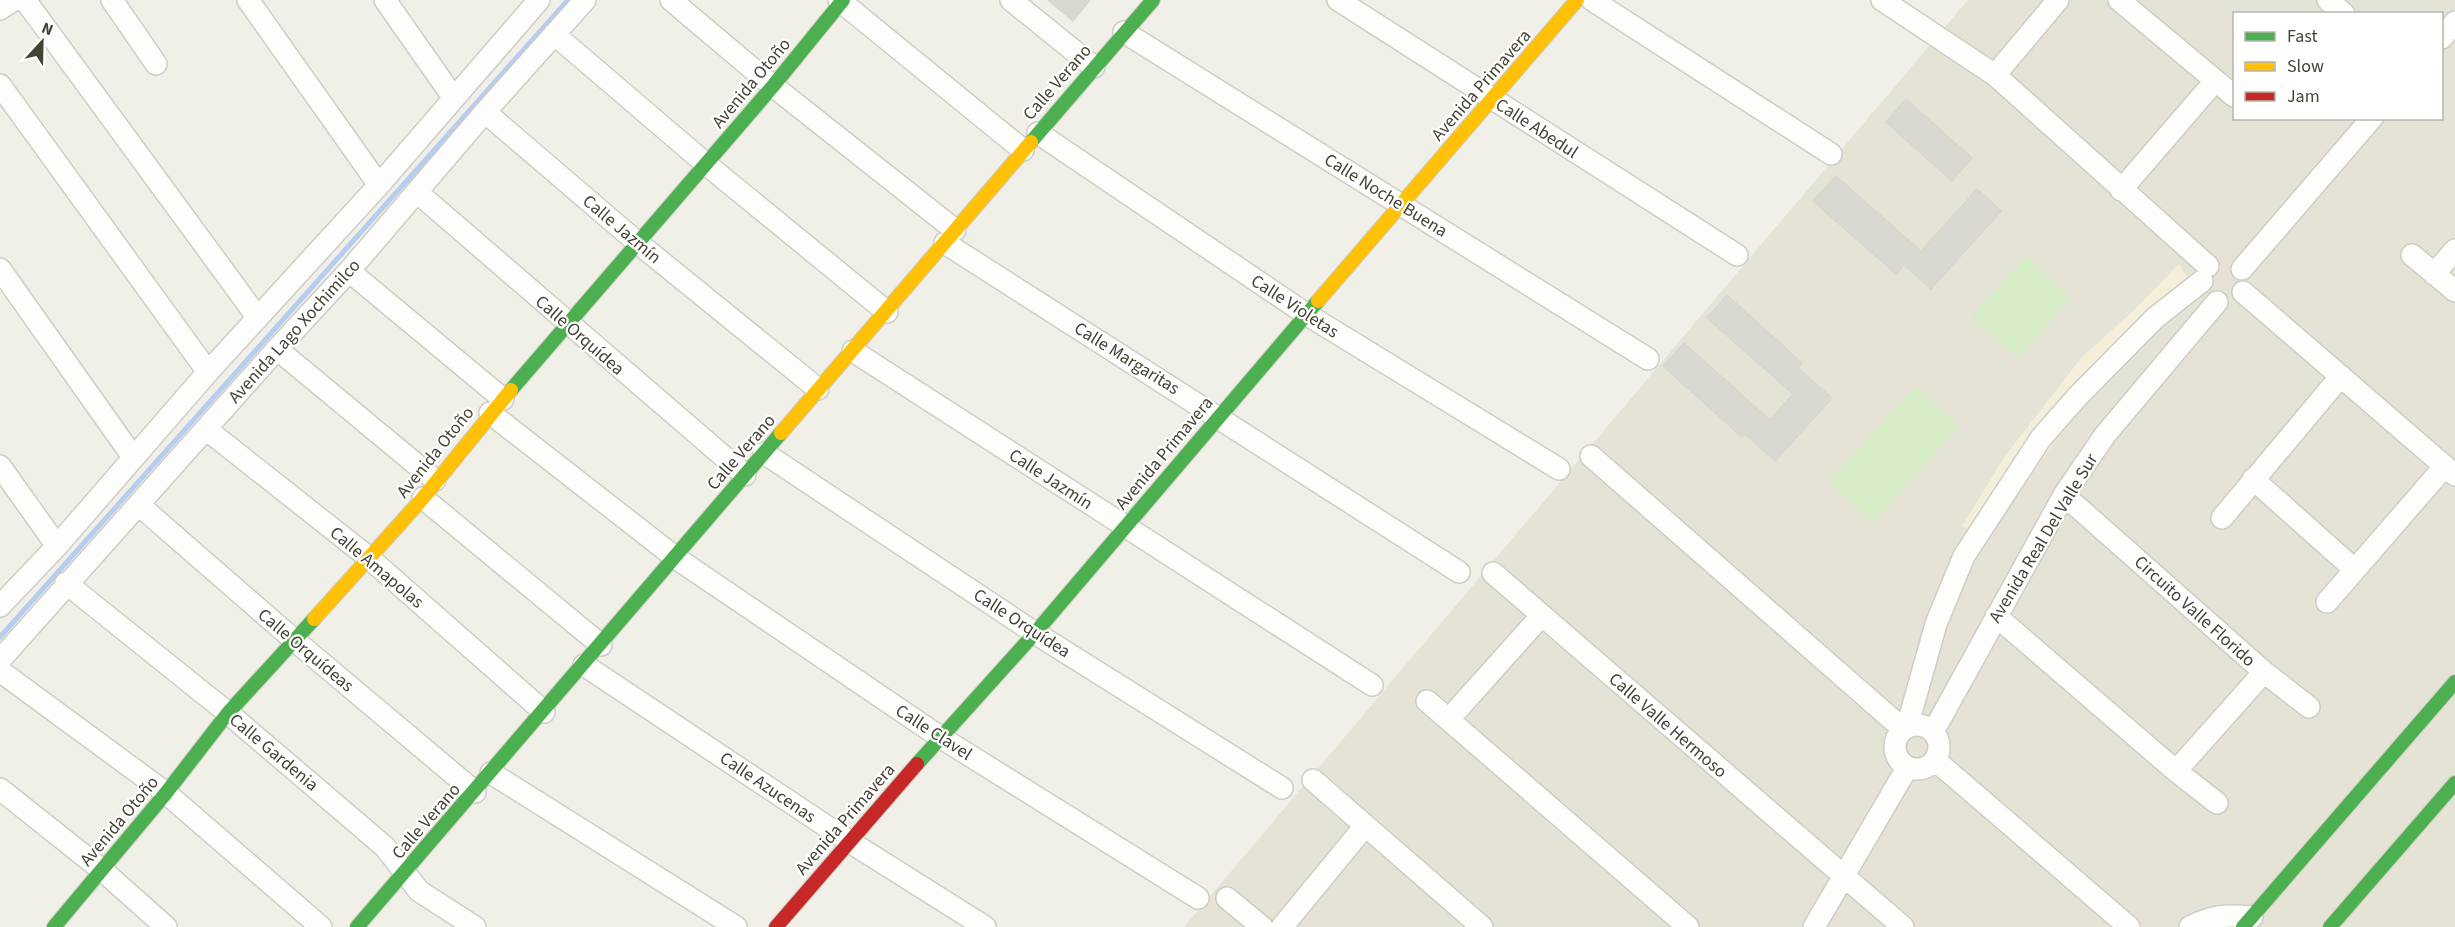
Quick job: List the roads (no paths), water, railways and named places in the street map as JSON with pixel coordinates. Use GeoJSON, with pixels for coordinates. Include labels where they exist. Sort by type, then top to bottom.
{"type":"FeatureCollection","features":[{"type":"Feature","properties":{"kind":"street"},"geometry":{"type":"LineString","coordinates":[[0,9],[14,0]]}},
{"type":"Feature","properties":{"kind":"street"},"geometry":{"type":"LineString","coordinates":[[25,0],[258,318]]}},
{"type":"Feature","properties":{"kind":"street"},"geometry":{"type":"LineString","coordinates":[[112,0],[156,64]]}},
{"type":"Feature","properties":{"kind":"street"},"geometry":{"type":"LineString","coordinates":[[248,0],[379,185]]}},
{"type":"Feature","properties":{"kind":"street"},"geometry":{"type":"LineString","coordinates":[[385,0],[453,97]]}},
{"type":"Feature","properties":{"kind":"street","name":"Avenida Lago Xochimilco"},"geometry":{"type":"LineString","coordinates":[[0,606],[57,546],[208,372],[379,185],[539,0]]}},
{"type":"Feature","properties":{"kind":"street","name":"Avenida Lago Xochimilco"},"geometry":{"type":"LineString","coordinates":[[0,660],[66,583],[349,272],[485,112],[585,0]]}},
{"type":"Feature","properties":{"kind":"street","name":"Calle Margaritas"},"geometry":{"type":"LineString","coordinates":[[671,0],[950,237],[1218,416],[1459,572]]}},
{"type":"Feature","properties":{"kind":"street"},"geometry":{"type":"LineString","coordinates":[[1011,0],[1094,67]]}},
{"type":"Feature","properties":{"kind":"street","name":"Calle Verano"},"geometry":{"type":"LineString","coordinates":[[357,927],[544,712],[1153,0]]}},
{"type":"Feature","properties":{"kind":"street","name":"Calle Abedul"},"geometry":{"type":"LineString","coordinates":[[1338,0],[1737,255]]}},
{"type":"Feature","properties":{"kind":"street","name":"Avenida Primavera"},"geometry":{"type":"LineString","coordinates":[[776,927],[940,737],[1035,633],[1218,416],[1577,0]]}},
{"type":"Feature","properties":{"kind":"street"},"geometry":{"type":"LineString","coordinates":[[1592,0],[1831,154]]}},
{"type":"Feature","properties":{"kind":"street"},"geometry":{"type":"LineString","coordinates":[[1882,0],[1938,35],[1995,75],[2121,190],[2205,273],[2206,293],[2217,302],[2227,303],[2236,299],[2243,292],[2246,276],[2242,269],[2232,261],[2220,260],[2205,273],[2148,326],[2077,397],[2035,448],[1964,556],[1936,624],[1905,728],[1897,736],[1894,745],[1895,754],[1900,762],[1907,768],[1917,770],[1928,767],[1935,760],[1939,750],[1938,740],[1933,732],[1921,725],[1905,728]]}},
{"type":"Feature","properties":{"kind":"street"},"geometry":{"type":"LineString","coordinates":[[1995,75],[2058,0]]}},
{"type":"Feature","properties":{"kind":"street"},"geometry":{"type":"LineString","coordinates":[[2119,0],[2233,94]]}},
{"type":"Feature","properties":{"kind":"street"},"geometry":{"type":"LineString","coordinates":[[2328,0],[2342,12]]}},
{"type":"Feature","properties":{"kind":"street"},"geometry":{"type":"LineString","coordinates":[[841,1],[1023,150]]}},
{"type":"Feature","properties":{"kind":"street","name":"Avenida Otoño"},"geometry":{"type":"LineString","coordinates":[[54,927],[166,793],[228,713],[423,498],[496,406],[773,86],[841,1]]}},
{"type":"Feature","properties":{"kind":"street"},"geometry":{"type":"LineString","coordinates":[[2443,37],[2455,22]]}},
{"type":"Feature","properties":{"kind":"street","name":"Calle Noche Buena"},"geometry":{"type":"LineString","coordinates":[[1124,32],[1648,359]]}},
{"type":"Feature","properties":{"kind":"street"},"geometry":{"type":"LineString","coordinates":[[554,34],[706,164],[887,312]]}},
{"type":"Feature","properties":{"kind":"street"},"geometry":{"type":"LineString","coordinates":[[2121,190],[2215,81]]}},
{"type":"Feature","properties":{"kind":"street"},"geometry":{"type":"LineString","coordinates":[[0,85],[208,372]]}},
{"type":"Feature","properties":{"kind":"street","name":"Calle Jazmín"},"geometry":{"type":"LineString","coordinates":[[485,112],[638,243],[818,389]]}},
{"type":"Feature","properties":{"kind":"street"},"geometry":{"type":"LineString","coordinates":[[2242,269],[2370,120]]}},
{"type":"Feature","properties":{"kind":"street","name":"Calle Violetas"},"geometry":{"type":"LineString","coordinates":[[1038,133],[1306,314],[1559,469]]}},
{"type":"Feature","properties":{"kind":"street","name":"Calle Orquídea"},"geometry":{"type":"LineString","coordinates":[[417,193],[745,475]]}},
{"type":"Feature","properties":{"kind":"street"},"geometry":{"type":"LineString","coordinates":[[2434,274],[2455,250]]}},
{"type":"Feature","properties":{"kind":"street"},"geometry":{"type":"LineString","coordinates":[[2412,255],[2455,291]]}},
{"type":"Feature","properties":{"kind":"street"},"geometry":{"type":"LineString","coordinates":[[0,269],[134,457]]}},
{"type":"Feature","properties":{"kind":"street","name":"Calle Clavel"},"geometry":{"type":"LineString","coordinates":[[349,272],[496,406],[675,558],[940,737],[1198,898]]}},
{"type":"Feature","properties":{"kind":"street"},"geometry":{"type":"LineString","coordinates":[[2243,292],[2450,470],[2354,569],[2327,602]]}},
{"type":"Feature","properties":{"kind":"street","name":"Avenida Real Del Valle Sur"},"geometry":{"type":"LineString","coordinates":[[1933,732],[2064,495],[2105,435],[2217,302]]}},
{"type":"Feature","properties":{"kind":"street"},"geometry":{"type":"LineString","coordinates":[[277,349],[435,480]]}},
{"type":"Feature","properties":{"kind":"street","name":"Calle Jazmín"},"geometry":{"type":"LineString","coordinates":[[853,351],[1372,685]]}},
{"type":"Feature","properties":{"kind":"street"},"geometry":{"type":"LineString","coordinates":[[2222,518],[2341,376]]}},
{"type":"Feature","properties":{"kind":"street","name":"Calle Amapolas"},"geometry":{"type":"LineString","coordinates":[[206,429],[368,558],[544,712]]}},
{"type":"Feature","properties":{"kind":"street","name":"Calle Orquídea"},"geometry":{"type":"LineString","coordinates":[[764,453],[1035,633],[1282,788]]}},
{"type":"Feature","properties":{"kind":"street"},"geometry":{"type":"LineString","coordinates":[[1591,456],[1905,728]]}},
{"type":"Feature","properties":{"kind":"street"},"geometry":{"type":"LineString","coordinates":[[0,466],[57,546]]}},
{"type":"Feature","properties":{"kind":"street"},"geometry":{"type":"LineString","coordinates":[[2253,479],[2354,569]]}},
{"type":"Feature","properties":{"kind":"street","name":"Circuito Valle Florido"},"geometry":{"type":"LineString","coordinates":[[2064,495],[2264,672],[2176,771]]}},
{"type":"Feature","properties":{"kind":"street"},"geometry":{"type":"LineString","coordinates":[[423,498],[601,645]]}},
{"type":"Feature","properties":{"kind":"street","name":"Calle Orquídeas"},"geometry":{"type":"LineString","coordinates":[[138,505],[475,792]]}},
{"type":"Feature","properties":{"kind":"street","name":"Calle Valle Hermoso"},"geometry":{"type":"LineString","coordinates":[[1493,573],[1903,927]]}},
{"type":"Feature","properties":{"kind":"street","name":"Calle Gardenia"},"geometry":{"type":"LineString","coordinates":[[66,583],[228,713],[385,847],[419,891],[475,927]]}},
{"type":"Feature","properties":{"kind":"street"},"geometry":{"type":"LineString","coordinates":[[1449,719],[1542,615]]}},
{"type":"Feature","properties":{"kind":"street"},"geometry":{"type":"LineString","coordinates":[[1996,616],[2176,771],[2217,803]]}},
{"type":"Feature","properties":{"kind":"street","name":"Calle Azucenas"},"geometry":{"type":"LineString","coordinates":[[584,664],[850,842],[985,927]]}},
{"type":"Feature","properties":{"kind":"street"},"geometry":{"type":"LineString","coordinates":[[0,671],[166,793],[321,927]]}},
{"type":"Feature","properties":{"kind":"street"},"geometry":{"type":"LineString","coordinates":[[2264,672],[2309,707]]}},
{"type":"Feature","properties":{"kind":"street"},"geometry":{"type":"LineString","coordinates":[[2190,927],[2206,919],[2223,915],[2247,922],[2455,682]]}},
{"type":"Feature","properties":{"kind":"street"},"geometry":{"type":"LineString","coordinates":[[1427,701],[1688,927]]}},
{"type":"Feature","properties":{"kind":"street"},"geometry":{"type":"LineString","coordinates":[[1935,760],[2129,927]]}},
{"type":"Feature","properties":{"kind":"street"},"geometry":{"type":"LineString","coordinates":[[1814,927],[1907,768]]}},
{"type":"Feature","properties":{"kind":"street"},"geometry":{"type":"LineString","coordinates":[[491,773],[736,927]]}},
{"type":"Feature","properties":{"kind":"street"},"geometry":{"type":"LineString","coordinates":[[1313,780],[1482,927]]}},
{"type":"Feature","properties":{"kind":"street"},"geometry":{"type":"LineString","coordinates":[[2330,927],[2455,783]]}},
{"type":"Feature","properties":{"kind":"street"},"geometry":{"type":"LineString","coordinates":[[0,789],[102,870],[166,927]]}},
{"type":"Feature","properties":{"kind":"street"},"geometry":{"type":"LineString","coordinates":[[1282,927],[1365,826]]}},
{"type":"Feature","properties":{"kind":"street"},"geometry":{"type":"LineString","coordinates":[[1227,898],[1262,927]]}},
{"type":"Feature","properties":{"kind":"waterway"},"geometry":{"type":"LineString","coordinates":[[0,637],[568,0]]}}]}
